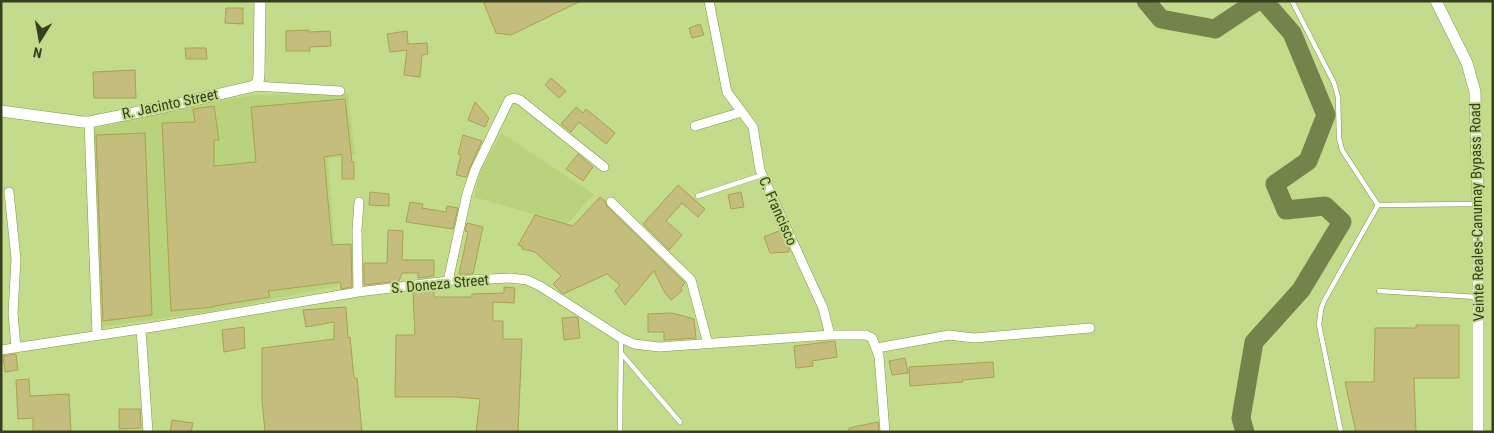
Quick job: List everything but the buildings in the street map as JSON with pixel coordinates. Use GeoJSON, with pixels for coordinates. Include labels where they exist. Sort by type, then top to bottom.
{"type":"FeatureCollection","features":[{"type":"Feature","properties":{"kind":"street"},"geometry":{"type":"LineString","coordinates":[[254,86],[258,82],[259,75],[260,1]]}},
{"type":"Feature","properties":{"kind":"street","name":"C. Francisco"},"geometry":{"type":"LineString","coordinates":[[709,1],[727,92],[753,127],[762,175],[823,308],[830,335]]}},
{"type":"Feature","properties":{"kind":"street","name":"Veinte Reales-Canumay Bypass Road"},"geometry":{"type":"LineString","coordinates":[[1436,1],[1461,48],[1473,78],[1477,108],[1478,432]]}},
{"type":"Feature","properties":{"kind":"street"},"geometry":{"type":"LineString","coordinates":[[254,86],[340,91]]}},
{"type":"Feature","properties":{"kind":"street","name":"R. Jacinto Street"},"geometry":{"type":"LineString","coordinates":[[1,111],[89,122],[254,86]]}},
{"type":"Feature","properties":{"kind":"street"},"geometry":{"type":"LineString","coordinates":[[448,282],[467,194],[475,170],[509,100],[514,98],[520,100],[604,167]]}},
{"type":"Feature","properties":{"kind":"street"},"geometry":{"type":"LineString","coordinates":[[696,126],[742,112]]}},
{"type":"Feature","properties":{"kind":"street"},"geometry":{"type":"LineString","coordinates":[[89,122],[97,335]]}},
{"type":"Feature","properties":{"kind":"street"},"geometry":{"type":"LineString","coordinates":[[9,192],[16,258],[13,313],[16,348]]}},
{"type":"Feature","properties":{"kind":"street"},"geometry":{"type":"LineString","coordinates":[[358,292],[357,230],[359,202]]}},
{"type":"Feature","properties":{"kind":"street"},"geometry":{"type":"LineString","coordinates":[[611,202],[691,280],[708,344]]}},
{"type":"Feature","properties":{"kind":"street","name":"S. Doneza Street"},"geometry":{"type":"LineString","coordinates":[[1,350],[141,329],[358,292],[448,282],[511,278],[527,280],[540,286],[621,338],[634,344],[659,347],[866,334],[872,338],[877,348]]}},
{"type":"Feature","properties":{"kind":"street"},"geometry":{"type":"LineString","coordinates":[[885,432],[877,348],[949,335],[974,338],[1090,328]]}},
{"type":"Feature","properties":{"kind":"street"},"geometry":{"type":"LineString","coordinates":[[141,329],[148,432]]}},
{"type":"Feature","properties":{"kind":"lane"},"geometry":{"type":"LineString","coordinates":[[1292,1],[1334,82],[1338,97],[1339,138],[1342,150],[1378,205]]}},
{"type":"Feature","properties":{"kind":"lane"},"geometry":{"type":"LineString","coordinates":[[698,196],[762,175]]}},
{"type":"Feature","properties":{"kind":"lane"},"geometry":{"type":"LineString","coordinates":[[1378,205],[1478,204]]}},
{"type":"Feature","properties":{"kind":"lane"},"geometry":{"type":"LineString","coordinates":[[1341,432],[1319,316],[1324,301],[1378,205]]}},
{"type":"Feature","properties":{"kind":"lane"},"geometry":{"type":"LineString","coordinates":[[1379,292],[1478,297]]}},
{"type":"Feature","properties":{"kind":"lane"},"geometry":{"type":"LineString","coordinates":[[620,432],[621,338]]}},
{"type":"Feature","properties":{"kind":"lane"},"geometry":{"type":"LineString","coordinates":[[621,353],[680,422]]}},
{"type":"Feature","properties":{"kind":"shaded area"},"geometry":{"type":"Polygon","coordinates":[[[348,94],[355,155],[328,159],[338,286],[215,311],[100,327],[93,129],[188,105],[254,95],[348,94]]]}},
{"type":"Feature","properties":{"kind":"shaded area"},"geometry":{"type":"Polygon","coordinates":[[[501,133],[594,194],[567,224],[474,197],[479,175],[501,133]]]}},
{"type":"Feature","properties":{"kind":"waterway"},"geometry":{"type":"LineString","coordinates":[[1146,1],[1161,19],[1215,29],[1257,1]]}},
{"type":"Feature","properties":{"kind":"waterway"},"geometry":{"type":"LineString","coordinates":[[1245,432],[1241,418],[1254,342],[1301,290],[1342,222],[1325,206],[1286,210],[1275,184],[1308,161],[1326,115],[1292,33],[1264,1]]}}]}
